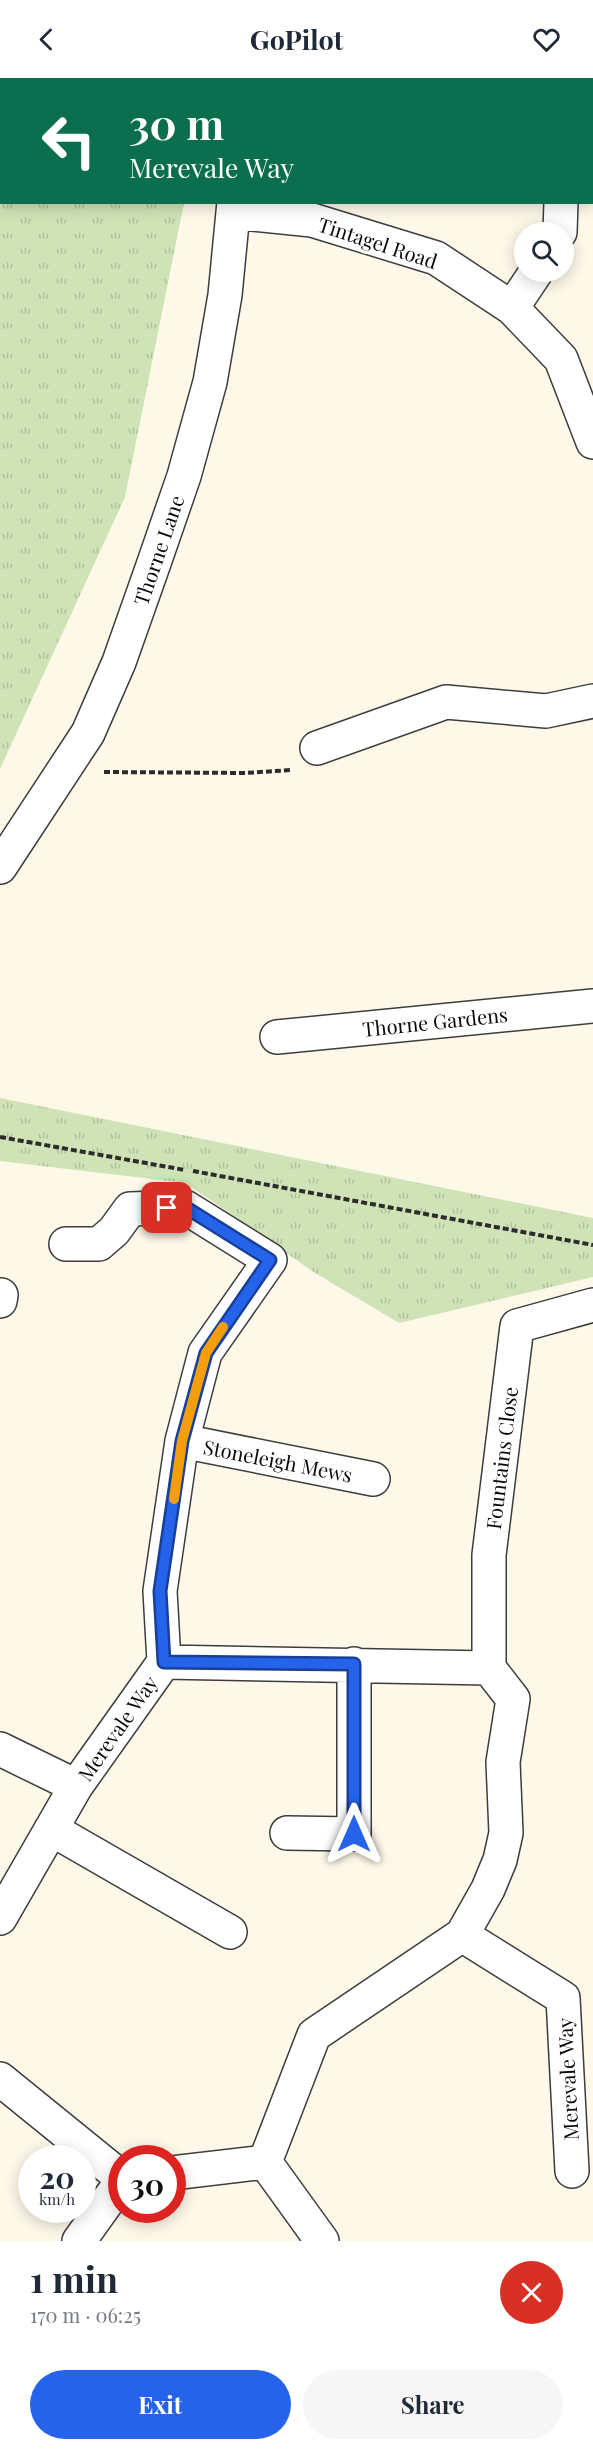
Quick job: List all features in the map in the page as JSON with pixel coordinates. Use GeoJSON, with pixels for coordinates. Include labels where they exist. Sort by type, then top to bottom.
{"type":"FeatureCollection","features":[{"type":"Feature","properties":{"kind":"street"},"geometry":{"type":"LineString","coordinates":[[560,222],[561,204]]}},
{"type":"Feature","properties":{"kind":"street","name":"Tintagel Road"},"geometry":{"type":"LineString","coordinates":[[233,207],[312,220],[436,258],[512,308],[561,359],[593,442]]}},
{"type":"Feature","properties":{"kind":"street","name":"Thorne Lane"},"geometry":{"type":"LineString","coordinates":[[0,867],[88,733],[119,662],[184,476],[210,382],[225,296],[233,207]]}},
{"type":"Feature","properties":{"kind":"street"},"geometry":{"type":"LineString","coordinates":[[512,308],[529,282]]}},
{"type":"Feature","properties":{"kind":"street"},"geometry":{"type":"LineString","coordinates":[[317,748],[446,702],[546,711],[593,701]]}},
{"type":"Feature","properties":{"kind":"street","name":"Thorne Gardens"},"geometry":{"type":"LineString","coordinates":[[277,1037],[593,1006]]}},
{"type":"Feature","properties":{"kind":"street","name":"Stoneleigh Mews"},"geometry":{"type":"LineString","coordinates":[[66,1244],[99,1244],[114,1231],[130,1209],[185,1207],[270,1260],[206,1353],[182,1441],[160,1591],[164,1662]]}},
{"type":"Feature","properties":{"kind":"street"},"geometry":{"type":"LineString","coordinates":[[0,1301],[1,1295]]}},
{"type":"Feature","properties":{"kind":"street","name":"Fountains Close"},"geometry":{"type":"LineString","coordinates":[[489,1668],[489,1555],[517,1326],[593,1305]]}},
{"type":"Feature","properties":{"kind":"street","name":"Stoneleigh Mews"},"geometry":{"type":"LineString","coordinates":[[182,1441],[373,1479]]}},
{"type":"Feature","properties":{"kind":"street","name":"Merevale Way"},"geometry":{"type":"LineString","coordinates":[[0,1918],[76,1786],[164,1662],[489,1668]]}},
{"type":"Feature","properties":{"kind":"street"},"geometry":{"type":"LineString","coordinates":[[287,1833],[354,1834],[354,1664]]}},
{"type":"Feature","properties":{"kind":"street"},"geometry":{"type":"LineString","coordinates":[[265,2162],[314,2035],[462,1935],[492,1880],[500,1860],[506,1833],[503,1761],[513,1700],[489,1668]]}},
{"type":"Feature","properties":{"kind":"street"},"geometry":{"type":"LineString","coordinates":[[0,1749],[76,1786]]}},
{"type":"Feature","properties":{"kind":"street"},"geometry":{"type":"LineString","coordinates":[[51,1829],[230,1932]]}},
{"type":"Feature","properties":{"kind":"street","name":"Merevale Way"},"geometry":{"type":"LineString","coordinates":[[462,1935],[563,1998],[572,2171]]}},
{"type":"Feature","properties":{"kind":"street"},"geometry":{"type":"LineString","coordinates":[[0,2079],[108,2168]]}},
{"type":"Feature","properties":{"kind":"street"},"geometry":{"type":"LineString","coordinates":[[186,2171],[265,2162]]}},
{"type":"Feature","properties":{"kind":"street"},"geometry":{"type":"LineString","coordinates":[[265,2162],[322,2241]]}},
{"type":"Feature","properties":{"kind":"street"},"geometry":{"type":"LineString","coordinates":[[79,2241],[108,2199]]}},
{"type":"Feature","properties":{"kind":"path"},"geometry":{"type":"LineString","coordinates":[[64,771],[246,773],[298,769],[317,748]]}},
{"type":"Feature","properties":{"kind":"path"},"geometry":{"type":"LineString","coordinates":[[0,1137],[593,1245]]}},
{"type":"Feature","properties":{"kind":"green space"},"geometry":{"type":"Polygon","coordinates":[[[0,204],[184,204],[125,497],[0,769],[0,204]]]}},
{"type":"Feature","properties":{"kind":"green space"},"geometry":{"type":"Polygon","coordinates":[[[0,1098],[593,1218],[593,1277],[399,1323],[312,1271],[186,1183],[0,1161],[0,1098]]]}},
{"type":"Feature","properties":{"kind":"slow traffic"},"geometry":{"type":"LineString","coordinates":[[174,1499],[182,1441],[206,1353],[223,1327]]}},
{"type":"Feature","properties":{"kind":"route"},"geometry":{"type":"LineString","coordinates":[[167,1208],[185,1207],[270,1260],[206,1353],[182,1441],[160,1591],[164,1662],[354,1664],[354,1834]]}}]}
